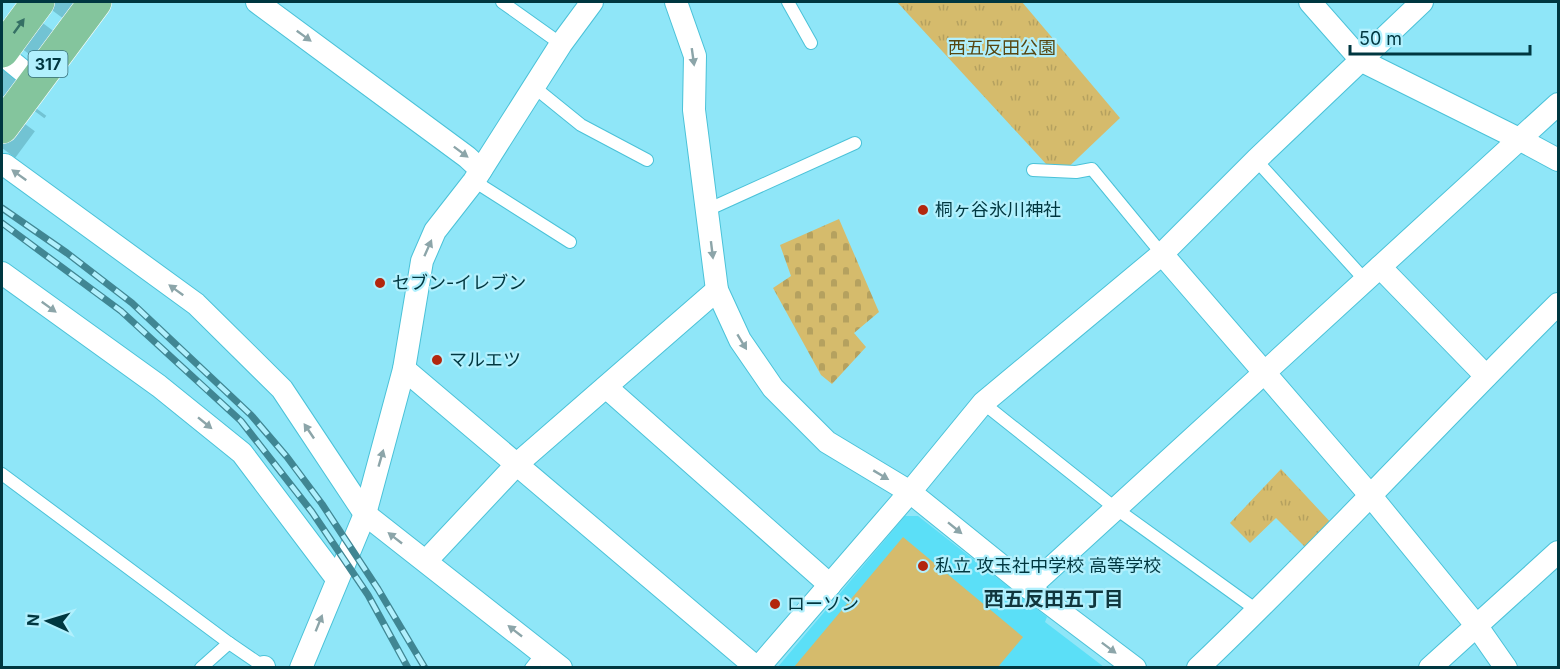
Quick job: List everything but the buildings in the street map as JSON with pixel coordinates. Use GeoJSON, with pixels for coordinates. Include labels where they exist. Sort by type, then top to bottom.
{"type":"FeatureCollection","features":[{"type":"Feature","properties":{"kind":"main road","name":"317"},"geometry":{"type":"LineString","coordinates":[[2,53],[38,2]]}},
{"type":"Feature","properties":{"kind":"main road","name":"317"},"geometry":{"type":"LineString","coordinates":[[2,127],[95,2]]}},
{"type":"Feature","properties":{"kind":"street"},"geometry":{"type":"LineString","coordinates":[[301,668],[365,514],[404,369],[422,261],[435,231],[478,175],[561,44],[592,2]]}},
{"type":"Feature","properties":{"kind":"street"},"geometry":{"type":"LineString","coordinates":[[676,2],[695,56],[694,110],[717,290],[740,340],[773,388],[827,442],[910,492],[1029,588],[1135,668]]}},
{"type":"Feature","properties":{"kind":"street"},"geometry":{"type":"LineString","coordinates":[[1310,2],[1362,61],[1558,160]]}},
{"type":"Feature","properties":{"kind":"street"},"geometry":{"type":"LineString","coordinates":[[404,369],[757,668],[910,492],[983,403],[1162,254],[1256,160],[1422,2]]}},
{"type":"Feature","properties":{"kind":"street"},"geometry":{"type":"LineString","coordinates":[[267,5],[467,157],[478,175]]}},
{"type":"Feature","properties":{"kind":"street"},"geometry":{"type":"LineString","coordinates":[[2,53],[35,81]]}},
{"type":"Feature","properties":{"kind":"street"},"geometry":{"type":"LineString","coordinates":[[1029,588],[1558,104]]}},
{"type":"Feature","properties":{"kind":"street"},"geometry":{"type":"LineString","coordinates":[[2,165],[196,304],[282,389],[365,514],[426,561],[537,660],[561,668]]}},
{"type":"Feature","properties":{"kind":"street"},"geometry":{"type":"LineString","coordinates":[[1162,254],[1370,495],[1476,625],[1506,668]]}},
{"type":"Feature","properties":{"kind":"street"},"geometry":{"type":"LineString","coordinates":[[2,273],[159,386],[242,453],[337,579]]}},
{"type":"Feature","properties":{"kind":"street"},"geometry":{"type":"LineString","coordinates":[[1372,274],[1485,376]]}},
{"type":"Feature","properties":{"kind":"street"},"geometry":{"type":"LineString","coordinates":[[426,561],[517,464],[717,290]]}},
{"type":"Feature","properties":{"kind":"street"},"geometry":{"type":"LineString","coordinates":[[1198,668],[1258,611],[1485,376],[1558,304]]}},
{"type":"Feature","properties":{"kind":"street"},"geometry":{"type":"LineString","coordinates":[[606,387],[830,585]]}},
{"type":"Feature","properties":{"kind":"street"},"geometry":{"type":"LineString","coordinates":[[1430,668],[1558,552]]}},
{"type":"Feature","properties":{"kind":"lane"},"geometry":{"type":"LineString","coordinates":[[502,2],[561,44]]}},
{"type":"Feature","properties":{"kind":"lane"},"geometry":{"type":"LineString","coordinates":[[788,2],[811,43]]}},
{"type":"Feature","properties":{"kind":"lane"},"geometry":{"type":"LineString","coordinates":[[534,87],[580,125],[647,160]]}},
{"type":"Feature","properties":{"kind":"lane"},"geometry":{"type":"LineString","coordinates":[[707,210],[855,143]]}},
{"type":"Feature","properties":{"kind":"lane"},"geometry":{"type":"LineString","coordinates":[[1256,160],[1372,274]]}},
{"type":"Feature","properties":{"kind":"lane"},"geometry":{"type":"LineString","coordinates":[[1033,170],[1076,172],[1092,169],[1162,254]]}},
{"type":"Feature","properties":{"kind":"lane"},"geometry":{"type":"LineString","coordinates":[[478,175],[570,242]]}},
{"type":"Feature","properties":{"kind":"lane"},"geometry":{"type":"LineString","coordinates":[[983,403],[1115,508],[1258,611]]}},
{"type":"Feature","properties":{"kind":"lane"},"geometry":{"type":"LineString","coordinates":[[2,474],[229,644],[264,667]]}},
{"type":"Feature","properties":{"kind":"lane"},"geometry":{"type":"LineString","coordinates":[[201,668],[229,644]]}},
{"type":"Feature","properties":{"kind":"shaded area","name":"私立 攻玉社中学校 高等学校"},"geometry":{"type":"Polygon","coordinates":[[[905,516],[918,516],[1047,617],[1045,622],[1104,667],[777,668],[905,516]]]}},
{"type":"Feature","properties":{"kind":"green space","name":"西五反田公園"},"geometry":{"type":"Polygon","coordinates":[[[897,2],[1022,2],[1120,118],[1058,177],[897,2]]]}},
{"type":"Feature","properties":{"kind":"green space"},"geometry":{"type":"Polygon","coordinates":[[[839,219],[879,312],[854,333],[866,347],[832,384],[821,375],[773,288],[791,276],[780,245],[839,219]]]}},
{"type":"Feature","properties":{"kind":"green space"},"geometry":{"type":"Polygon","coordinates":[[[1281,469],[1334,526],[1309,551],[1276,518],[1250,543],[1230,523],[1281,469]]]}},
{"type":"Feature","properties":{"kind":"green space","name":"私立 攻玉社中学校 高等学校"},"geometry":{"type":"Polygon","coordinates":[[[903,537],[1023,637],[998,667],[794,667],[903,537]]]}},
{"type":"Feature","properties":{"kind":"tunnel"},"geometry":{"type":"LineString","coordinates":[[2,95],[71,2]]}},
{"type":"Feature","properties":{"kind":"tunnel"},"geometry":{"type":"LineString","coordinates":[[2,148],[33,106]]}},
{"type":"Feature","properties":{"kind":"railway"},"geometry":{"type":"LineString","coordinates":[[2,208],[67,253],[132,303],[251,415],[287,457],[322,504],[378,589],[425,668]]}},
{"type":"Feature","properties":{"kind":"railway"},"geometry":{"type":"LineString","coordinates":[[2,223],[121,311],[241,421],[312,512],[368,595],[408,668]]}},
{"type":"Feature","properties":{"kind":"place","name":"桐ヶ谷氷川神社"},"geometry":{"type":"Point","coordinates":[923,210]}},
{"type":"Feature","properties":{"kind":"place","name":"セブン-イレブン"},"geometry":{"type":"Point","coordinates":[380,283]}},
{"type":"Feature","properties":{"kind":"place","name":"マルエツ"},"geometry":{"type":"Point","coordinates":[437,360]}},
{"type":"Feature","properties":{"kind":"place","name":"私立 攻玉社中学校 高等学校"},"geometry":{"type":"Point","coordinates":[923,566]}},
{"type":"Feature","properties":{"kind":"place","name":"ローソン"},"geometry":{"type":"Point","coordinates":[775,604]}},
{"type":"Feature","properties":{"kind":"district","name":"西五反田五丁目"},"geometry":{"type":"Point","coordinates":[1054,599]}}]}
